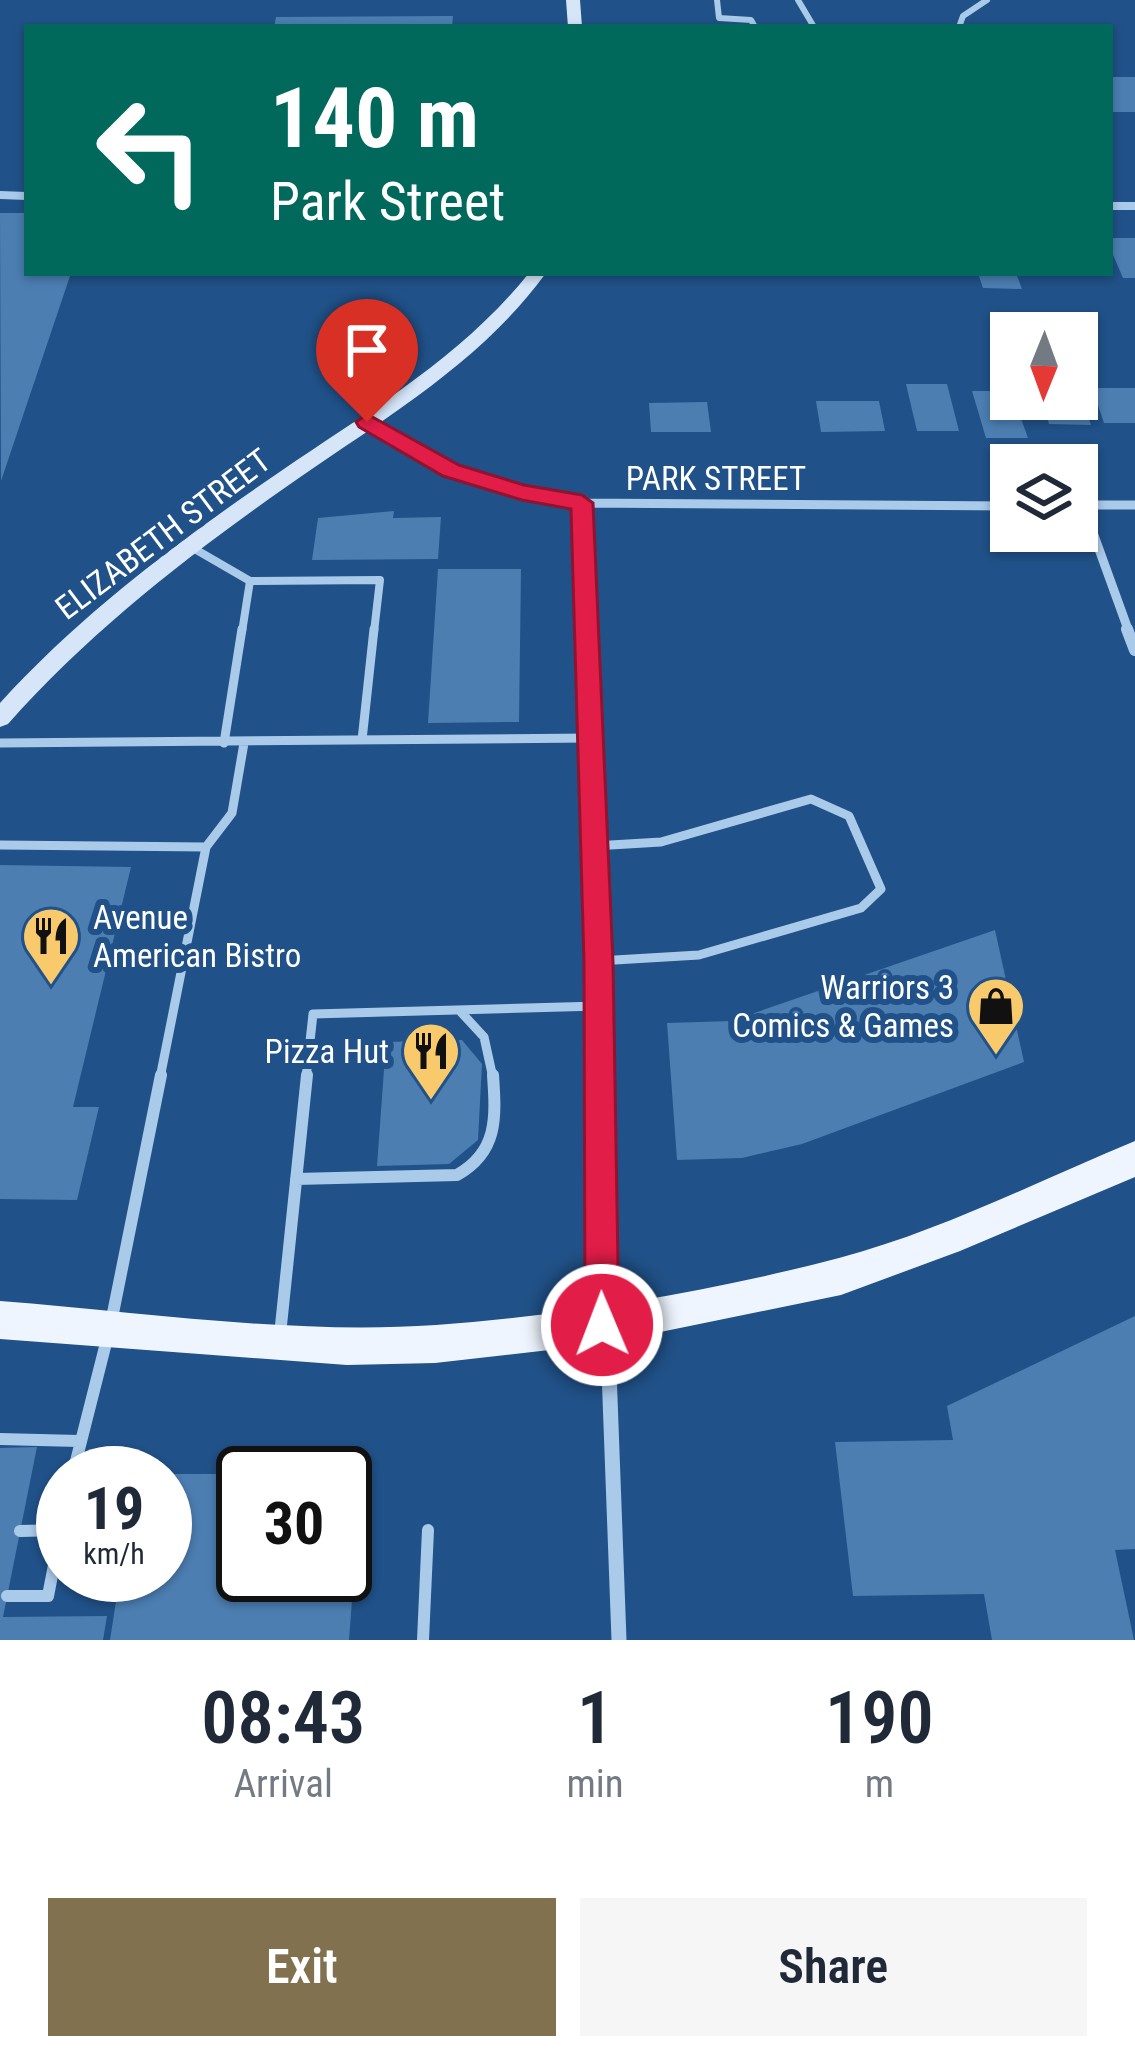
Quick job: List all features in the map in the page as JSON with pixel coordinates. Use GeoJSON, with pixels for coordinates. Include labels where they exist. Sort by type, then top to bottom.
{"type":"FeatureCollection","features":[{"type":"Feature","properties":{"kind":"main road"},"geometry":{"type":"LineString","coordinates":[[0,1320],[347,1346],[435,1344],[602,1325],[841,1276],[960,1234],[1135,1159]]}},
{"type":"Feature","properties":{"kind":"street","name":"ELIZABETH STREET"},"geometry":{"type":"LineString","coordinates":[[0,718],[70,641],[188,545],[465,353],[535,276]]}},
{"type":"Feature","properties":{"kind":"street","name":"PARK STREET"},"geometry":{"type":"LineString","coordinates":[[367,422],[451,470],[522,493],[582,503],[990,506]]}},
{"type":"Feature","properties":{"kind":"street"},"geometry":{"type":"LineString","coordinates":[[582,503],[598,962],[602,1325],[619,1640]]}},
{"type":"Feature","properties":{"kind":"street"},"geometry":{"type":"LineString","coordinates":[[1098,506],[1135,506]]}},
{"type":"Feature","properties":{"kind":"street"},"geometry":{"type":"LineString","coordinates":[[1098,552],[1135,650]]}},
{"type":"Feature","properties":{"kind":"lane"},"geometry":{"type":"LineString","coordinates":[[717,0],[719,18],[753,24]]}},
{"type":"Feature","properties":{"kind":"lane"},"geometry":{"type":"LineString","coordinates":[[960,24],[962,16],[986,0]]}},
{"type":"Feature","properties":{"kind":"lane"},"geometry":{"type":"LineString","coordinates":[[188,545],[250,581],[380,580],[362,740]]}},
{"type":"Feature","properties":{"kind":"lane"},"geometry":{"type":"LineString","coordinates":[[224,742],[250,581]]}},
{"type":"Feature","properties":{"kind":"lane"},"geometry":{"type":"LineString","coordinates":[[0,743],[590,739]]}},
{"type":"Feature","properties":{"kind":"lane"},"geometry":{"type":"LineString","coordinates":[[79,1446],[110,1328],[206,847],[232,813],[244,743]]}},
{"type":"Feature","properties":{"kind":"lane"},"geometry":{"type":"LineString","coordinates":[[594,846],[662,842],[811,799],[849,816],[881,889],[861,908],[699,955],[598,962]]}},
{"type":"Feature","properties":{"kind":"lane"},"geometry":{"type":"LineString","coordinates":[[0,845],[206,847]]}},
{"type":"Feature","properties":{"kind":"lane"},"geometry":{"type":"LineString","coordinates":[[279,1341],[313,1014],[599,1006]]}},
{"type":"Feature","properties":{"kind":"lane"},"geometry":{"type":"LineString","coordinates":[[296,1179],[457,1175],[478,1163],[491,1144],[493,1070],[484,1037],[459,1010]]}},
{"type":"Feature","properties":{"kind":"lane"},"geometry":{"type":"LineString","coordinates":[[0,1439],[80,1441]]}},
{"type":"Feature","properties":{"kind":"lane"},"geometry":{"type":"LineString","coordinates":[[20,1531],[36,1529]]}},
{"type":"Feature","properties":{"kind":"lane"},"geometry":{"type":"LineString","coordinates":[[423,1640],[428,1530]]}},
{"type":"Feature","properties":{"kind":"lane"},"geometry":{"type":"LineString","coordinates":[[7,1596],[36,1596]]}},
{"type":"Feature","properties":{"kind":"building"},"geometry":{"type":"Polygon","coordinates":[[[453,16],[452,24],[275,24],[276,17],[453,16]]]}},
{"type":"Feature","properties":{"kind":"building"},"geometry":{"type":"Polygon","coordinates":[[[1113,77],[1135,77],[1135,112],[1113,112],[1113,77]]]}},
{"type":"Feature","properties":{"kind":"building"},"geometry":{"type":"Polygon","coordinates":[[[0,213],[24,213],[24,276],[70,276],[1,481],[0,213]]]}},
{"type":"Feature","properties":{"kind":"building"},"geometry":{"type":"Polygon","coordinates":[[[1113,238],[1135,238],[1135,278],[1123,278],[1113,255],[1113,238]]]}},
{"type":"Feature","properties":{"kind":"building"},"geometry":{"type":"Polygon","coordinates":[[[979,276],[1017,276],[1022,289],[983,288],[979,276]]]}},
{"type":"Feature","properties":{"kind":"building"},"geometry":{"type":"Polygon","coordinates":[[[906,384],[947,384],[959,431],[917,431],[906,384]]]}},
{"type":"Feature","properties":{"kind":"building"},"geometry":{"type":"Polygon","coordinates":[[[1098,388],[1135,388],[1135,423],[1104,423],[1098,388]]]}},
{"type":"Feature","properties":{"kind":"building"},"geometry":{"type":"Polygon","coordinates":[[[972,391],[990,391],[990,420],[1021,420],[1028,438],[986,438],[972,391]]]}},
{"type":"Feature","properties":{"kind":"building"},"geometry":{"type":"Polygon","coordinates":[[[816,401],[879,401],[885,431],[821,432],[816,401]]]}},
{"type":"Feature","properties":{"kind":"building"},"geometry":{"type":"Polygon","coordinates":[[[707,402],[711,432],[651,432],[649,403],[707,402]]]}},
{"type":"Feature","properties":{"kind":"building"},"geometry":{"type":"Polygon","coordinates":[[[1048,420],[1089,420],[1091,425],[1049,424],[1048,420]]]}},
{"type":"Feature","properties":{"kind":"building"},"geometry":{"type":"Polygon","coordinates":[[[394,511],[393,518],[441,517],[438,559],[312,560],[318,518],[394,511]]]}},
{"type":"Feature","properties":{"kind":"building"},"geometry":{"type":"Polygon","coordinates":[[[438,569],[521,569],[519,722],[428,723],[438,569]]]}},
{"type":"Feature","properties":{"kind":"building","name":"Avenue American Bistro"},"geometry":{"type":"Polygon","coordinates":[[[0,865],[131,867],[73,1107],[99,1107],[77,1200],[0,1199],[0,865]]]}},
{"type":"Feature","properties":{"kind":"building"},"geometry":{"type":"Polygon","coordinates":[[[995,930],[1024,1062],[802,1144],[742,1158],[677,1160],[667,1023],[731,1021],[995,930]]]}},
{"type":"Feature","properties":{"kind":"building","name":"Pizza Hut"},"geometry":{"type":"Polygon","coordinates":[[[462,1040],[482,1064],[478,1140],[449,1164],[377,1166],[386,1042],[462,1040]]]}},
{"type":"Feature","properties":{"kind":"building"},"geometry":{"type":"Polygon","coordinates":[[[1135,1316],[1135,1549],[1115,1550],[1134,1640],[992,1640],[984,1594],[853,1596],[835,1442],[953,1440],[947,1406],[1135,1316]]]}},
{"type":"Feature","properties":{"kind":"building"},"geometry":{"type":"Polygon","coordinates":[[[36,1447],[3,1617],[107,1616],[103,1640],[0,1640],[0,1448],[36,1447]]]}},
{"type":"Feature","properties":{"kind":"building"},"geometry":{"type":"Polygon","coordinates":[[[192,1474],[216,1474],[216,1602],[352,1602],[349,1640],[110,1640],[116,1602],[192,1602],[192,1474]]]}},
{"type":"Feature","properties":{"kind":"place","name":"Avenue American Bistro"},"geometry":{"type":"Point","coordinates":[51,987]}},
{"type":"Feature","properties":{"kind":"place","name":"Warriors 3 Comics & Games"},"geometry":{"type":"Point","coordinates":[996,1057]}},
{"type":"Feature","properties":{"kind":"place","name":"Pizza Hut"},"geometry":{"type":"Point","coordinates":[431,1102]}},
{"type":"Feature","properties":{"kind":"route"},"geometry":{"type":"LineString","coordinates":[[367,422],[451,470],[522,493],[582,503],[598,962],[602,1325]]}}]}
